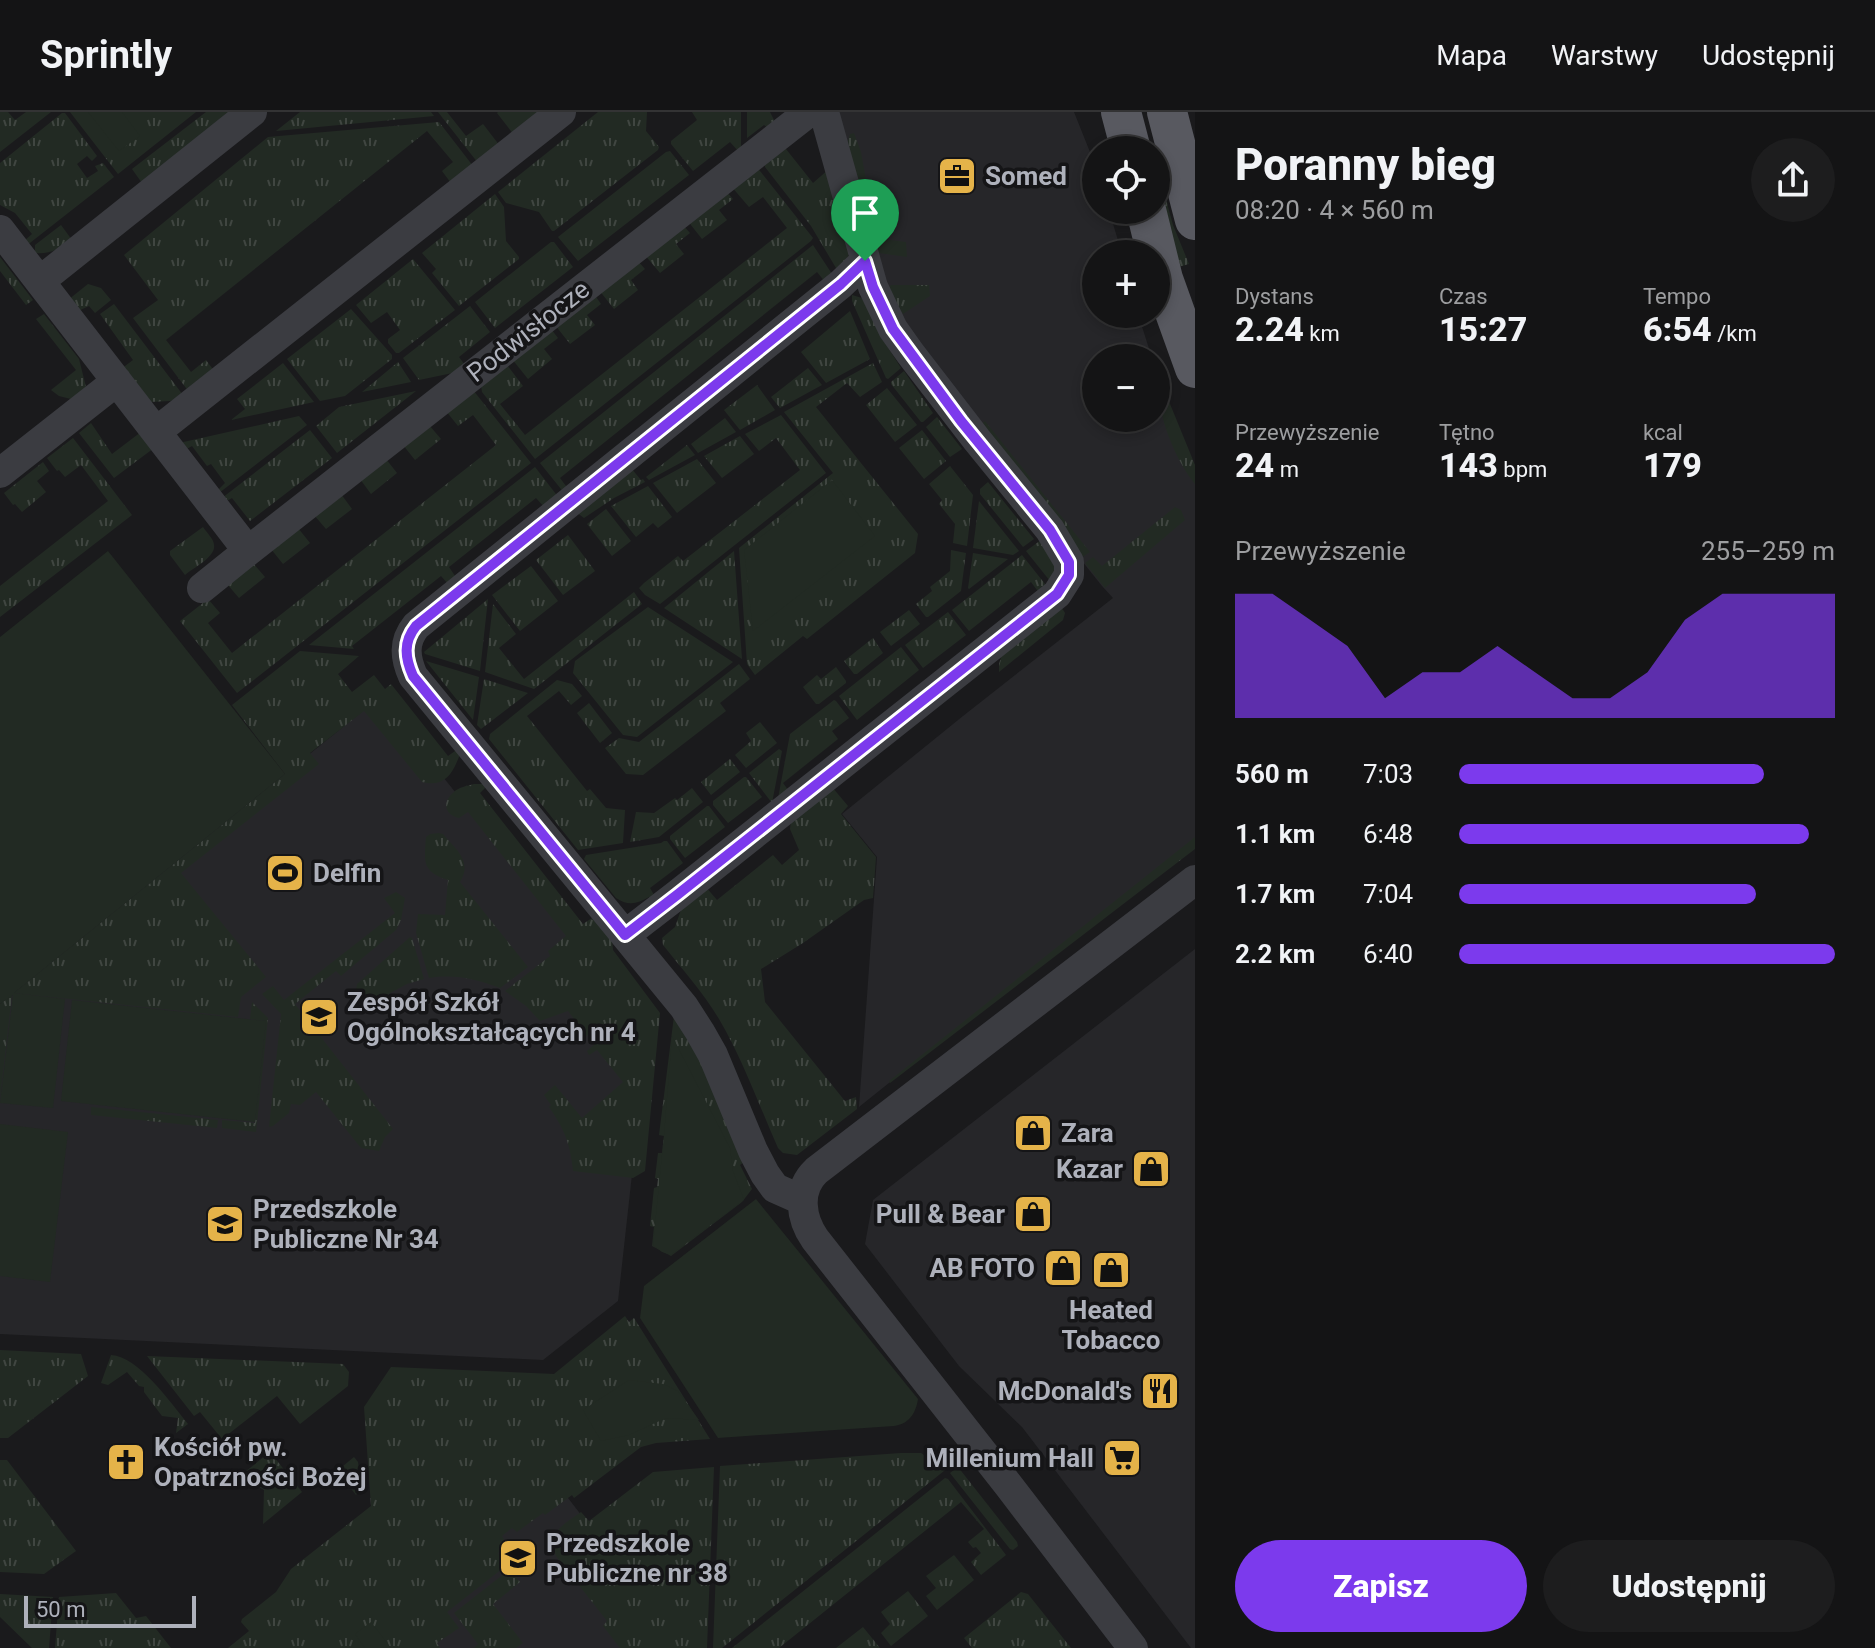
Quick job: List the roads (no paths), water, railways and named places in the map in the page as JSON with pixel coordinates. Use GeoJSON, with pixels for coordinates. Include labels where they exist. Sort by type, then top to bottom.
{"type":"FeatureCollection","features":[{"type":"Feature","properties":{"kind":"main road"},"geometry":{"type":"LineString","coordinates":[[1121,112],[1127,136]]}},
{"type":"Feature","properties":{"kind":"main road"},"geometry":{"type":"LineString","coordinates":[[1167,112],[1195,220]]}},
{"type":"Feature","properties":{"kind":"main road"},"geometry":{"type":"LineString","coordinates":[[1149,224],[1163,279],[1193,356]]}},
{"type":"Feature","properties":{"kind":"street"},"geometry":{"type":"LineString","coordinates":[[40,281],[252,112]]}},
{"type":"Feature","properties":{"kind":"street"},"geometry":{"type":"LineString","coordinates":[[156,432],[561,112]]}},
{"type":"Feature","properties":{"kind":"street","name":"Podwisłocze"},"geometry":{"type":"LineString","coordinates":[[202,588],[809,112]]}},
{"type":"Feature","properties":{"kind":"street"},"geometry":{"type":"LineString","coordinates":[[625,935],[1057,594],[1069,575],[1069,562],[1050,530],[961,421],[893,329],[873,287],[824,112]]}},
{"type":"Feature","properties":{"kind":"street"},"geometry":{"type":"LineString","coordinates":[[0,230],[248,551]]}},
{"type":"Feature","properties":{"kind":"street"},"geometry":{"type":"LineString","coordinates":[[802,1200],[775,1188],[765,1174],[713,1055],[684,1007],[413,676],[406,650],[416,626],[841,284],[865,261]]}},
{"type":"Feature","properties":{"kind":"street"},"geometry":{"type":"LineString","coordinates":[[0,473],[117,381]]}},
{"type":"Feature","properties":{"kind":"street"},"geometry":{"type":"LineString","coordinates":[[1133,1648],[815,1239],[807,1228],[802,1200],[808,1182],[816,1171],[1195,880]]}},
{"type":"Feature","properties":{"kind":"place","name":"Somed"},"geometry":{"type":"Point","coordinates":[957,176]}},
{"type":"Feature","properties":{"kind":"place","name":"Delfin"},"geometry":{"type":"Point","coordinates":[285,873]}},
{"type":"Feature","properties":{"kind":"place","name":"Zespół Szkół Ogólnokształcących nr 4"},"geometry":{"type":"Point","coordinates":[319,1017]}},
{"type":"Feature","properties":{"kind":"place","name":"Zara"},"geometry":{"type":"Point","coordinates":[1033,1133]}},
{"type":"Feature","properties":{"kind":"place","name":"Kazar"},"geometry":{"type":"Point","coordinates":[1151,1169]}},
{"type":"Feature","properties":{"kind":"place","name":"Pull & Bear"},"geometry":{"type":"Point","coordinates":[1033,1214]}},
{"type":"Feature","properties":{"kind":"place","name":"Przedszkole Publiczne Nr 34"},"geometry":{"type":"Point","coordinates":[225,1224]}},
{"type":"Feature","properties":{"kind":"place","name":"AB FOTO"},"geometry":{"type":"Point","coordinates":[1063,1268]}},
{"type":"Feature","properties":{"kind":"place","name":"Heated Tobacco"},"geometry":{"type":"Point","coordinates":[1111,1270]}},
{"type":"Feature","properties":{"kind":"place","name":"McDonald's"},"geometry":{"type":"Point","coordinates":[1160,1391]}},
{"type":"Feature","properties":{"kind":"place","name":"Millenium Hall"},"geometry":{"type":"Point","coordinates":[1122,1458]}},
{"type":"Feature","properties":{"kind":"place","name":"Kościół pw. Opatrzności Bożej"},"geometry":{"type":"Point","coordinates":[126,1462]}},
{"type":"Feature","properties":{"kind":"place","name":"Przedszkole Publiczne nr 38"},"geometry":{"type":"Point","coordinates":[518,1558]}}]}
